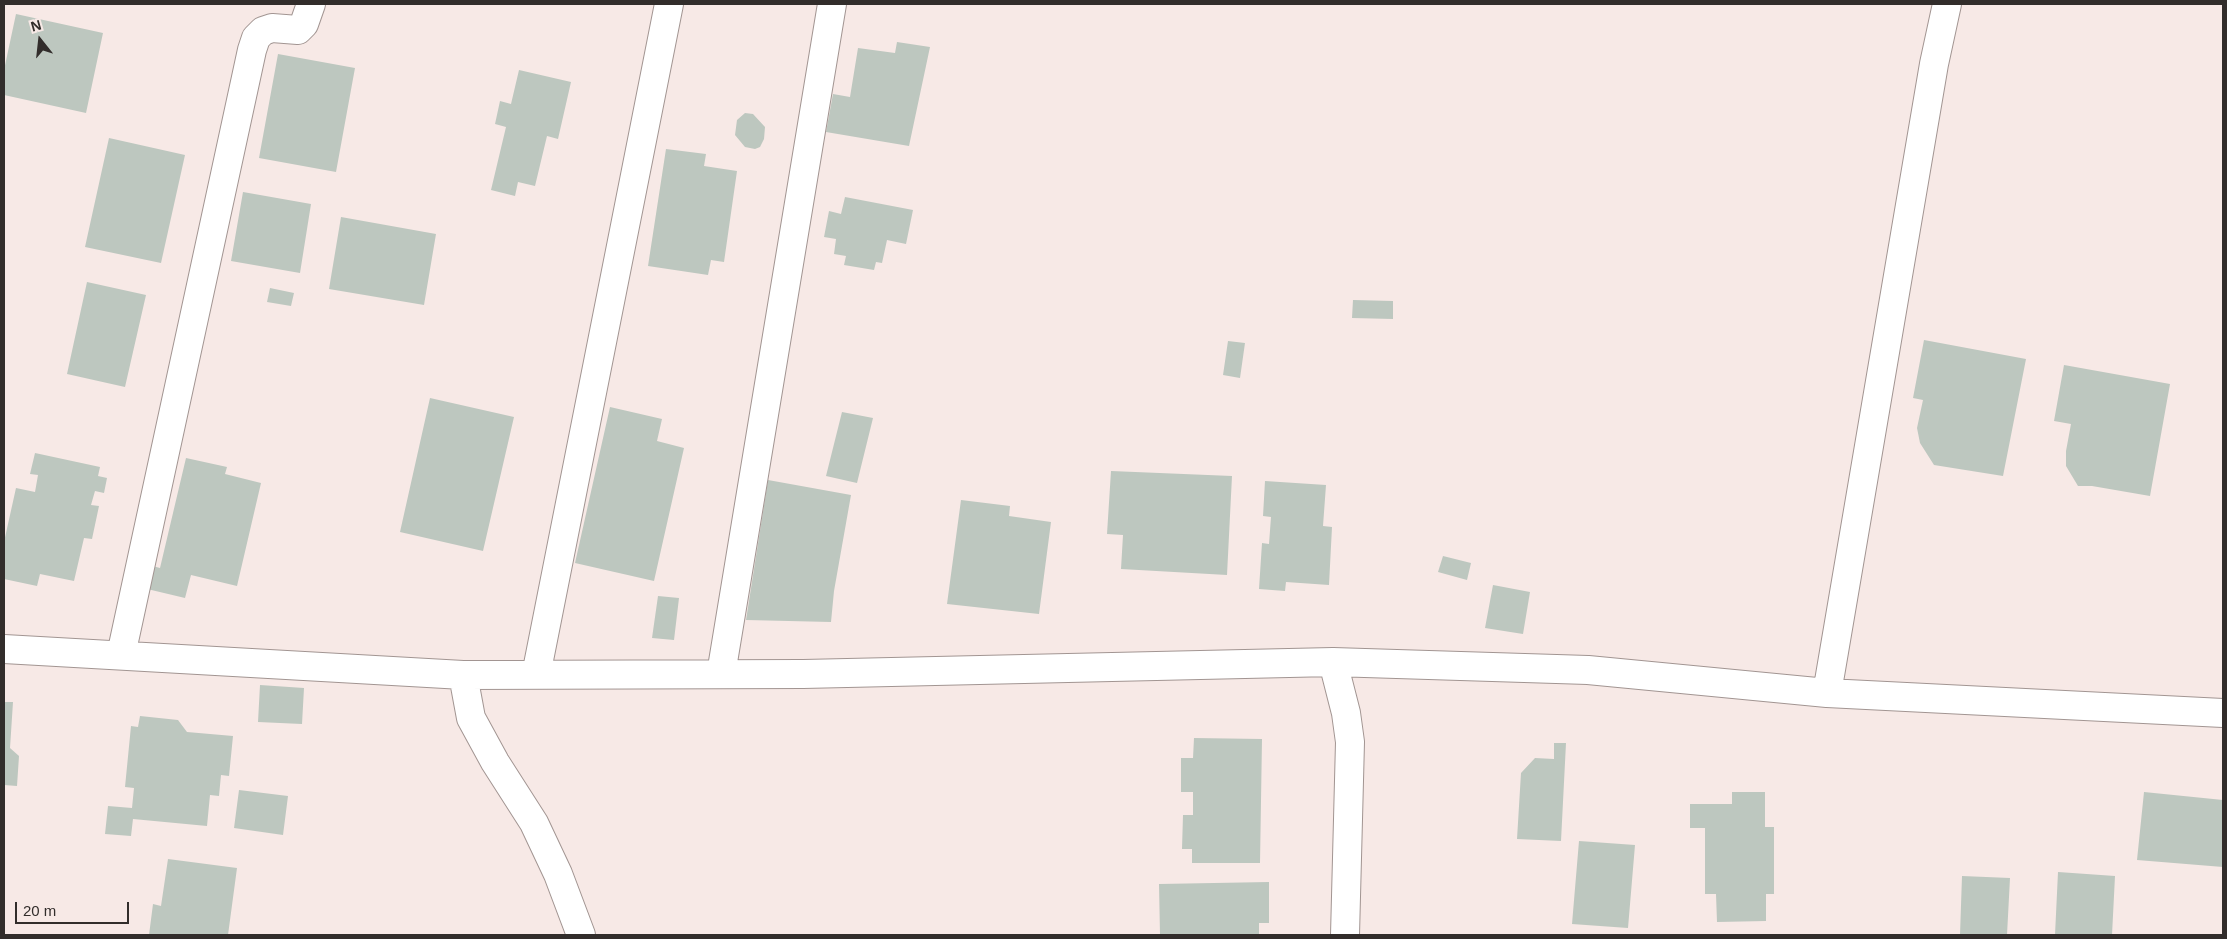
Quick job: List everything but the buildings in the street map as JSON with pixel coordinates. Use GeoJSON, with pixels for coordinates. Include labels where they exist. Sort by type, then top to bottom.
{"type":"FeatureCollection","features":[{"type":"Feature","properties":{"kind":"street"},"geometry":{"type":"LineString","coordinates":[[121,655],[252,50],[256,38],[272,28],[298,30],[304,24],[311,4]]}},
{"type":"Feature","properties":{"kind":"street"},"geometry":{"type":"LineString","coordinates":[[536,675],[668,4]]}},
{"type":"Feature","properties":{"kind":"street"},"geometry":{"type":"LineString","coordinates":[[721,674],[832,4]]}},
{"type":"Feature","properties":{"kind":"street"},"geometry":{"type":"LineString","coordinates":[[1827,693],[1932,73],[1947,4]]}},
{"type":"Feature","properties":{"kind":"street"},"geometry":{"type":"LineString","coordinates":[[4,649],[463,675],[721,674],[1333,662],[1588,670],[1827,693],[2223,713]]}},
{"type":"Feature","properties":{"kind":"street"},"geometry":{"type":"LineString","coordinates":[[1333,662],[1346,713],[1350,742],[1345,935]]}},
{"type":"Feature","properties":{"kind":"street"},"geometry":{"type":"LineString","coordinates":[[463,675],[470,718],[495,762],[534,823],[558,874],[581,935]]}}]}
